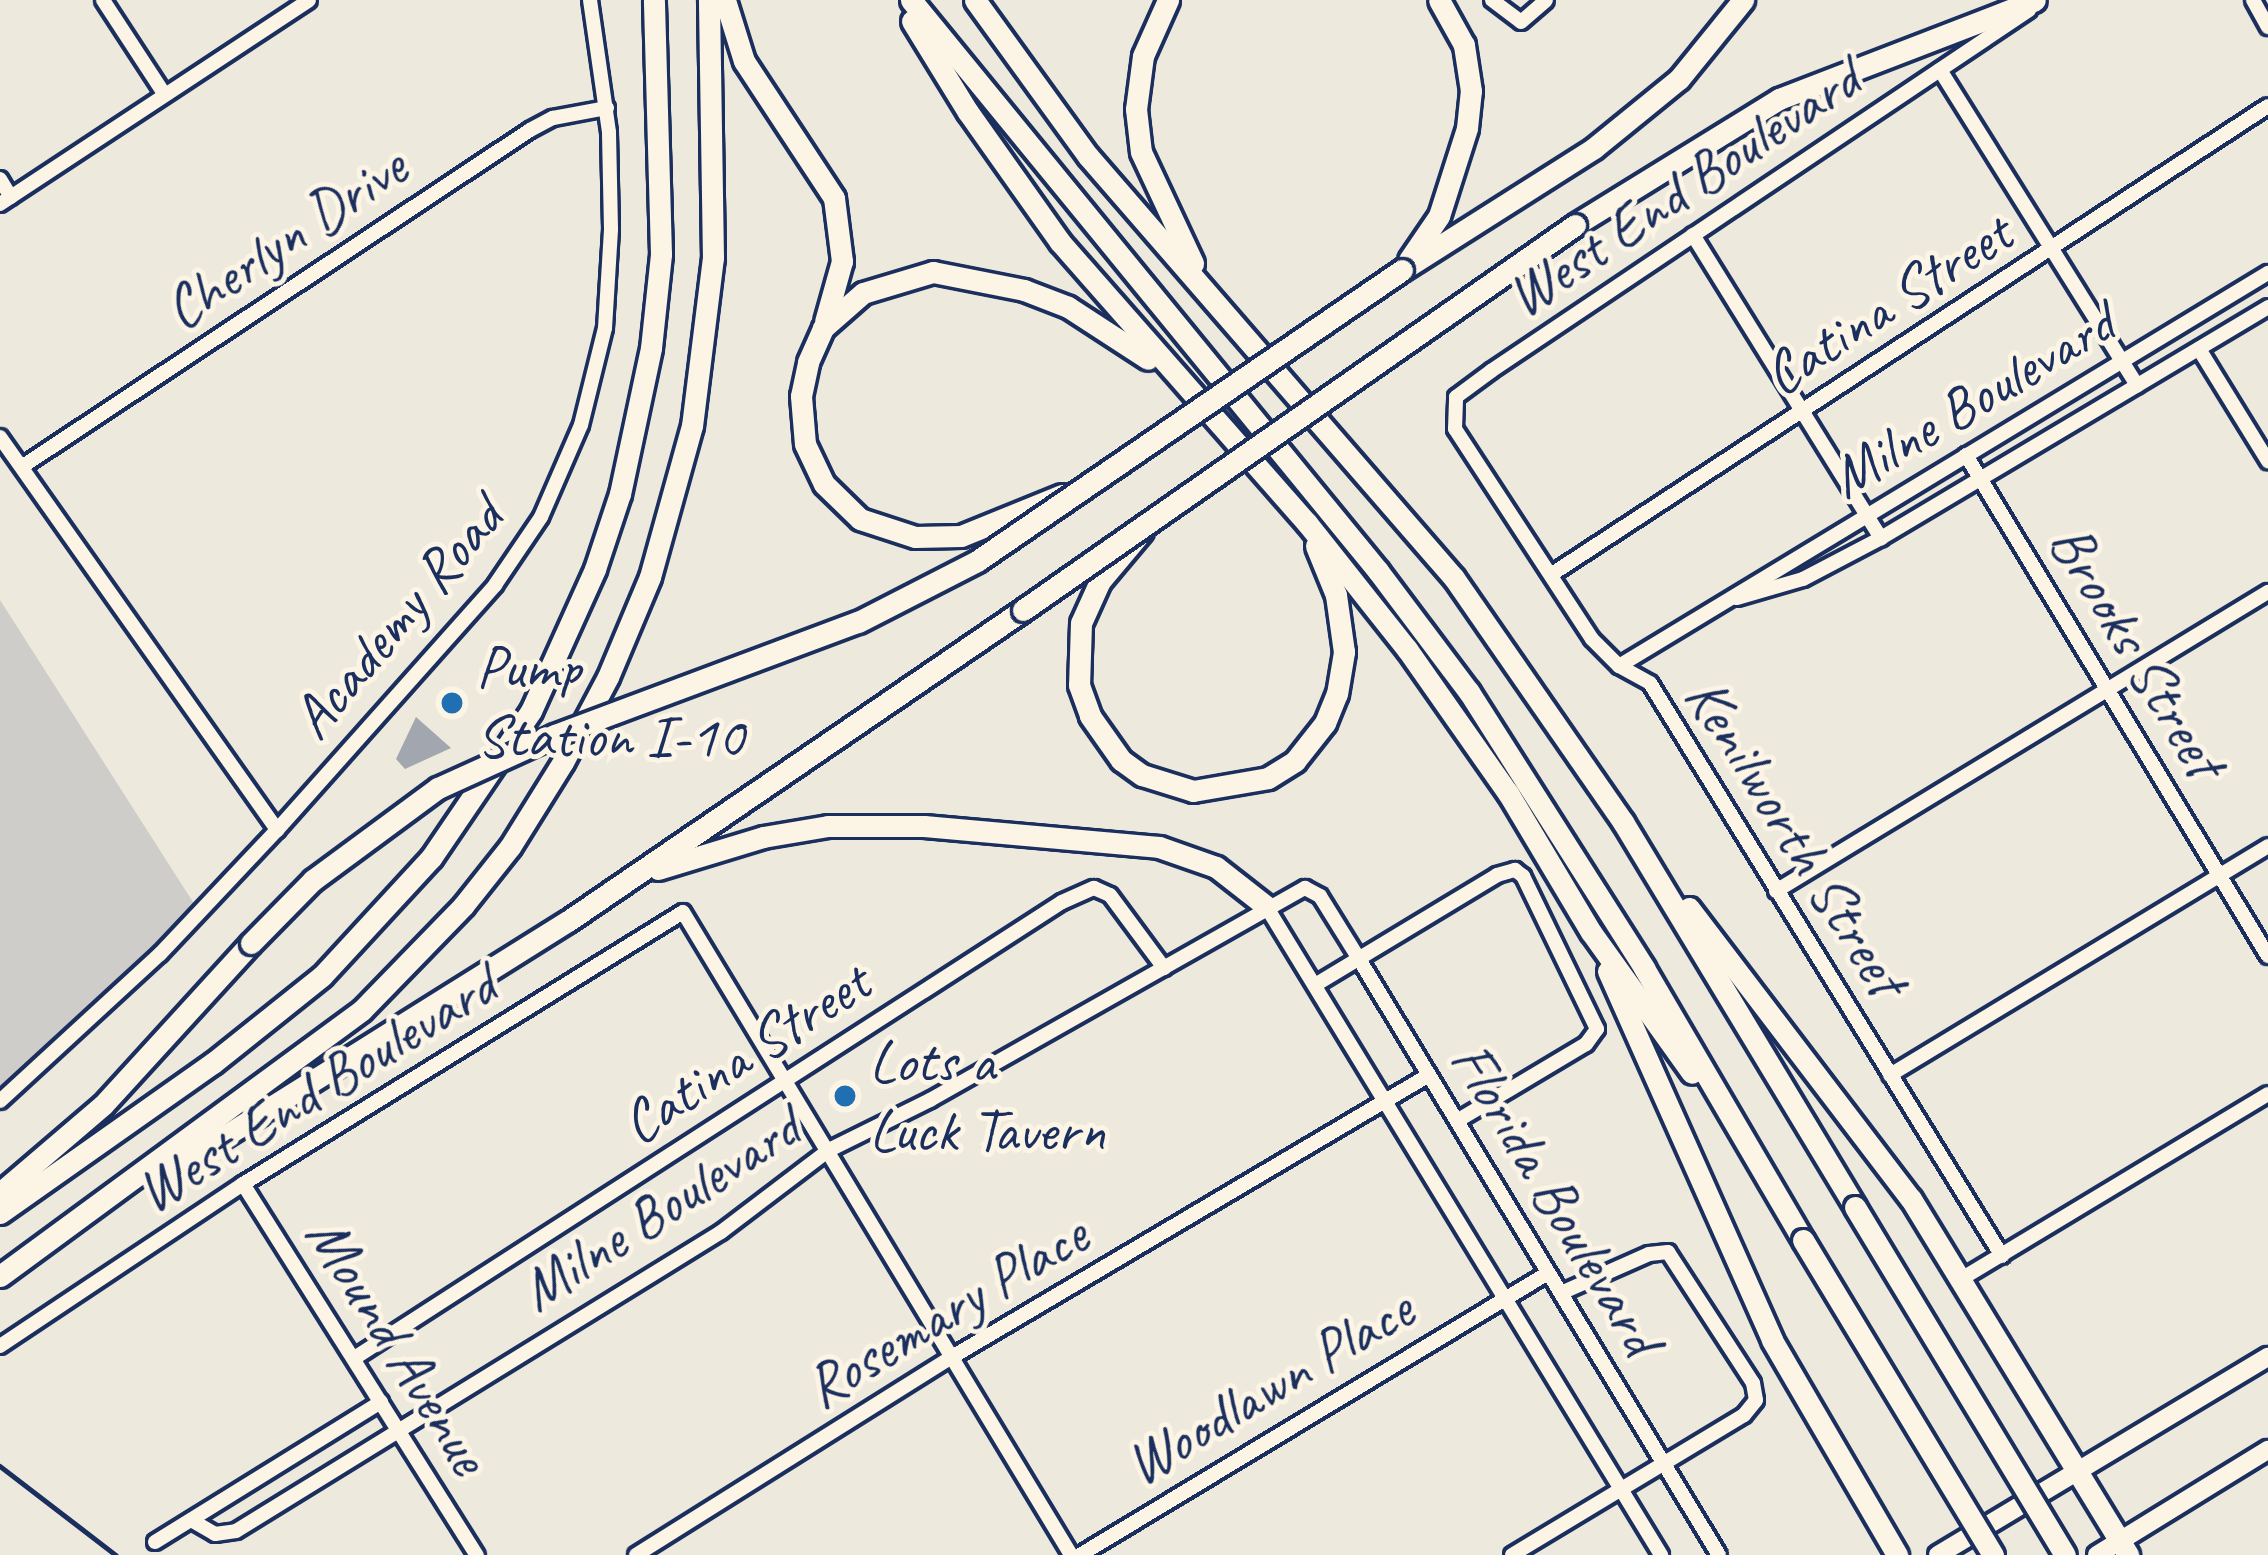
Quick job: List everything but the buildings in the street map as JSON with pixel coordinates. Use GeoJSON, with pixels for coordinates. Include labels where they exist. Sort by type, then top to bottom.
{"type":"FeatureCollection","features":[{"type":"Feature","properties":{"kind":"highway"},"geometry":{"type":"LineString","coordinates":[[0,1213],[213,1063],[322,976],[431,858],[531,711],[561,651],[614,513],[651,348],[661,254],[654,0]]}},
{"type":"Feature","properties":{"kind":"highway"},"geometry":{"type":"LineString","coordinates":[[7,1271],[362,1010],[464,906],[510,847],[588,717],[650,577],[692,426],[713,258],[709,0]]}},
{"type":"Feature","properties":{"kind":"highway"},"geometry":{"type":"LineString","coordinates":[[725,0],[744,61],[835,198],[842,261],[824,328],[808,362],[802,417],[816,469],[842,505],[860,519],[915,538],[961,536],[1005,522],[1090,482]]}},
{"type":"Feature","properties":{"kind":"highway"},"geometry":{"type":"LineString","coordinates":[[899,0],[968,112],[1060,242],[1307,523],[1458,718],[1591,932],[1763,1174]]}},
{"type":"Feature","properties":{"kind":"highway"},"geometry":{"type":"LineString","coordinates":[[911,0],[1025,146],[1378,571],[1468,692],[1612,915],[1993,1555]]}},
{"type":"Feature","properties":{"kind":"highway"},"geometry":{"type":"LineString","coordinates":[[975,0],[1088,156],[1454,578],[1623,822],[1911,1199],[2125,1547]]}},
{"type":"Feature","properties":{"kind":"highway"},"geometry":{"type":"LineString","coordinates":[[1168,0],[1151,32],[1138,84],[1142,152],[1188,255],[1221,310]]}},
{"type":"Feature","properties":{"kind":"highway"},"geometry":{"type":"LineString","coordinates":[[1402,270],[1439,216],[1462,151],[1471,91],[1464,45],[1439,0]]}},
{"type":"Feature","properties":{"kind":"highway"},"geometry":{"type":"LineString","coordinates":[[0,1193],[103,1105],[314,880],[438,788],[554,735],[858,622],[977,561],[1402,270],[1594,148],[1679,79],[1743,0]]}},
{"type":"Feature","properties":{"kind":"highway"},"geometry":{"type":"LineString","coordinates":[[7,1271],[629,880],[1682,154],[1779,100],[2039,0]]}},
{"type":"Feature","properties":{"kind":"highway"},"geometry":{"type":"LineString","coordinates":[[824,328],[863,292],[896,279],[933,272],[978,278],[1068,308],[1128,342],[1195,397]]}},
{"type":"Feature","properties":{"kind":"highway"},"geometry":{"type":"LineString","coordinates":[[1144,528],[1100,581],[1081,622],[1079,686],[1090,716],[1121,760],[1170,787],[1220,791],[1247,786],[1295,761],[1325,722],[1337,694],[1344,652],[1336,595],[1307,523]]}},
{"type":"Feature","properties":{"kind":"highway"},"geometry":{"type":"LineString","coordinates":[[1623,822],[2065,1555]]}},
{"type":"Feature","properties":{"kind":"highway"},"geometry":{"type":"LineString","coordinates":[[629,880],[763,837],[828,826],[925,826],[1159,847],[1216,867],[1266,906]]}},
{"type":"Feature","properties":{"kind":"highway"},"geometry":{"type":"LineString","coordinates":[[1591,932],[1772,1340],[1898,1555]]}},
{"type":"Feature","properties":{"kind":"main road"},"geometry":{"type":"LineString","coordinates":[[1938,1555],[2268,1357]]}},
{"type":"Feature","properties":{"kind":"main road"},"geometry":{"type":"LineString","coordinates":[[2097,1555],[2125,1547],[2268,1450]]}},
{"type":"Feature","properties":{"kind":"street"},"geometry":{"type":"LineString","coordinates":[[103,0],[165,95]]}},
{"type":"Feature","properties":{"kind":"street"},"geometry":{"type":"LineString","coordinates":[[0,179],[6,201],[309,0]]}},
{"type":"Feature","properties":{"kind":"street","name":"Academy Road"},"geometry":{"type":"LineString","coordinates":[[0,1101],[160,954],[277,830],[495,585],[564,471],[605,328],[611,230],[607,109],[590,0]]}},
{"type":"Feature","properties":{"kind":"street"},"geometry":{"type":"LineString","coordinates":[[1492,0],[1521,22],[1546,0]]}},
{"type":"Feature","properties":{"kind":"street","name":"West End Boulevard"},"geometry":{"type":"LineString","coordinates":[[1491,370],[2039,0]]}},
{"type":"Feature","properties":{"kind":"street"},"geometry":{"type":"LineString","coordinates":[[2253,0],[2268,27]]}},
{"type":"Feature","properties":{"kind":"street"},"geometry":{"type":"LineString","coordinates":[[1940,70],[2137,385]]}},
{"type":"Feature","properties":{"kind":"street","name":"Catina Street"},"geometry":{"type":"LineString","coordinates":[[1552,574],[2268,106]]}},
{"type":"Feature","properties":{"kind":"street","name":"Cherlyn Drive"},"geometry":{"type":"LineString","coordinates":[[23,466],[530,130],[553,118],[607,109]]}},
{"type":"Feature","properties":{"kind":"street"},"geometry":{"type":"LineString","coordinates":[[1693,236],[1881,538]]}},
{"type":"Feature","properties":{"kind":"street","name":"Milne Boulevard"},"geometry":{"type":"LineString","coordinates":[[1619,666],[2268,273]]}},
{"type":"Feature","properties":{"kind":"street","name":"Milne Boulevard"},"geometry":{"type":"LineString","coordinates":[[1721,602],[1803,578],[1881,538],[2268,308]]}},
{"type":"Feature","properties":{"kind":"street"},"geometry":{"type":"LineString","coordinates":[[2199,349],[2268,461]]}},
{"type":"Feature","properties":{"kind":"street","name":"Kenilworth Street"},"geometry":{"type":"LineString","coordinates":[[1491,370],[1456,397],[1455,429],[1592,639],[1619,666],[1650,683],[2002,1256]]}},
{"type":"Feature","properties":{"kind":"street"},"geometry":{"type":"LineString","coordinates":[[0,437],[277,830]]}},
{"type":"Feature","properties":{"kind":"street","name":"Brooks Street"},"geometry":{"type":"LineString","coordinates":[[1966,454],[2268,956]]}},
{"type":"Feature","properties":{"kind":"street"},"geometry":{"type":"LineString","coordinates":[[1776,891],[2268,592]]}},
{"type":"Feature","properties":{"kind":"street"},"geometry":{"type":"LineString","coordinates":[[1890,1076],[2268,846]]}},
{"type":"Feature","properties":{"kind":"street"},"geometry":{"type":"LineString","coordinates":[[1315,985],[1497,875],[1515,871],[1529,885],[1598,1029],[1586,1044],[1456,1121]]}},
{"type":"Feature","properties":{"kind":"street","name":"Catina Street"},"geometry":{"type":"LineString","coordinates":[[356,1357],[1062,902],[1094,889],[1119,902],[1164,968]]}},
{"type":"Feature","properties":{"kind":"street","name":"Milne Boulevard"},"geometry":{"type":"LineString","coordinates":[[191,1520],[214,1534],[236,1531],[721,1232],[829,1150],[930,1100],[1266,906],[1312,890]]}},
{"type":"Feature","properties":{"kind":"street","name":"Florida Boulevard"},"geometry":{"type":"LineString","coordinates":[[1312,890],[1359,958],[1719,1555]]}},
{"type":"Feature","properties":{"kind":"street","name":"Florida Boulevard"},"geometry":{"type":"LineString","coordinates":[[1266,906],[1661,1555]]}},
{"type":"Feature","properties":{"kind":"street","name":"West End Boulevard"},"geometry":{"type":"LineString","coordinates":[[0,1346],[243,1184],[683,912],[785,1081]]}},
{"type":"Feature","properties":{"kind":"street","name":"Rosemary Place"},"geometry":{"type":"LineString","coordinates":[[636,1555],[952,1357],[1429,1075]]}},
{"type":"Feature","properties":{"kind":"street"},"geometry":{"type":"LineString","coordinates":[[785,1081],[1075,1555]]}},
{"type":"Feature","properties":{"kind":"street"},"geometry":{"type":"LineString","coordinates":[[1963,1278],[2268,1094]]}},
{"type":"Feature","properties":{"kind":"street","name":"Mound Avenue"},"geometry":{"type":"LineString","coordinates":[[243,1184],[477,1555]]}},
{"type":"Feature","properties":{"kind":"street"},"geometry":{"type":"LineString","coordinates":[[1512,1555],[1744,1415],[1756,1400],[1753,1382],[1668,1252],[1649,1255],[1561,1293]]}},
{"type":"Feature","properties":{"kind":"street","name":"Woodlawn Place"},"geometry":{"type":"LineString","coordinates":[[1075,1555],[1548,1273]]}},
{"type":"Feature","properties":{"kind":"street"},"geometry":{"type":"LineString","coordinates":[[155,1542],[381,1402]]}},
{"type":"Feature","properties":{"kind":"shaded area"},"geometry":{"type":"Polygon","coordinates":[[[0,600],[200,913],[0,1101],[0,600]]]}},
{"type":"Feature","properties":{"kind":"shaded area"},"geometry":{"type":"Polygon","coordinates":[[[416,717],[451,748],[405,769],[396,759],[416,717]]]}},
{"type":"Feature","properties":{"kind":"railway"},"geometry":{"type":"LineString","coordinates":[[0,1466],[116,1555]]}},
{"type":"Feature","properties":{"kind":"place","name":"Pump Station I-10"},"geometry":{"type":"Point","coordinates":[452,703]}},
{"type":"Feature","properties":{"kind":"place","name":"Lots a Luck Tavern"},"geometry":{"type":"Point","coordinates":[845,1096]}}]}
